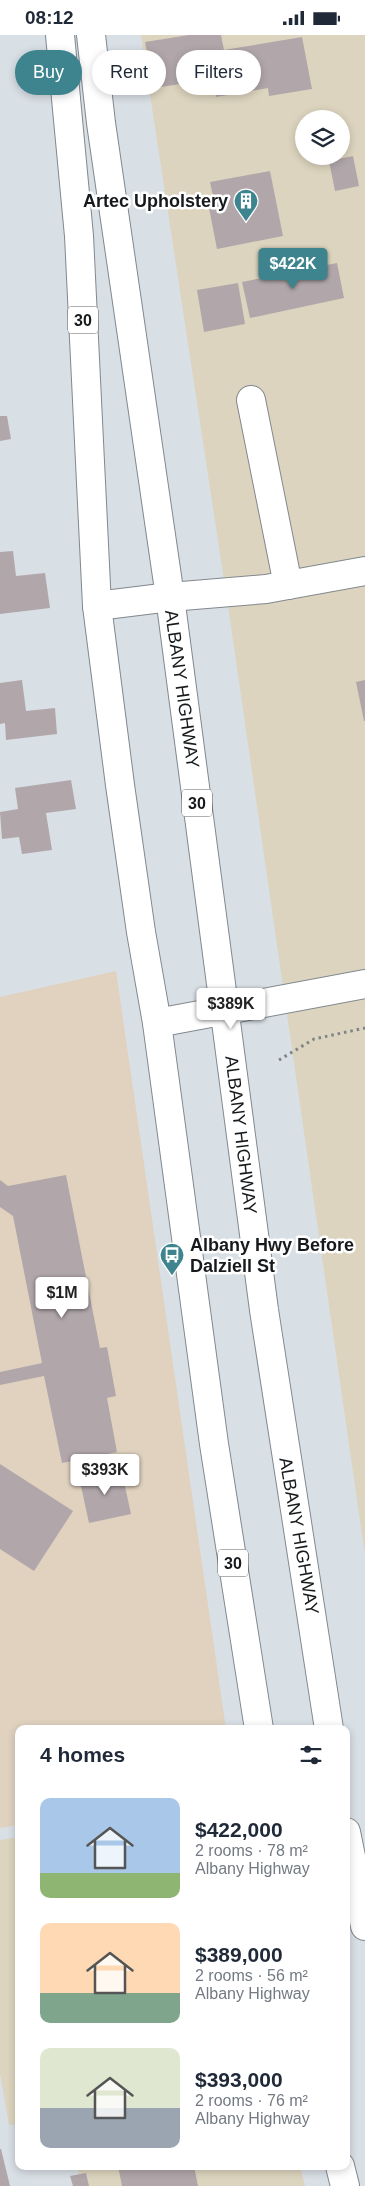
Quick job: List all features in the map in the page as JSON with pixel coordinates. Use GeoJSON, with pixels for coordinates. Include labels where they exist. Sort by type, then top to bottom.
{"type":"FeatureCollection","features":[{"type":"Feature","properties":{"kind":"main road","name":"30"},"geometry":{"type":"LineString","coordinates":[[60,35],[64,61],[79,236],[97,606],[140,932],[157,1023],[214,1444],[258,1725]]}},
{"type":"Feature","properties":{"kind":"main road","name":"ALBANY HIGHWAY"},"geometry":{"type":"LineString","coordinates":[[91,35],[101,123],[170,597],[266,1329],[329,1725]]}},
{"type":"Feature","properties":{"kind":"main road"},"geometry":{"type":"LineString","coordinates":[[251,400],[288,585]]}},
{"type":"Feature","properties":{"kind":"main road"},"geometry":{"type":"LineString","coordinates":[[97,606],[288,585],[365,571]]}},
{"type":"Feature","properties":{"kind":"main road"},"geometry":{"type":"LineString","coordinates":[[157,1023],[225,1009],[299,998],[365,985]]}},
{"type":"Feature","properties":{"kind":"main road"},"geometry":{"type":"LineString","coordinates":[[350,1856],[365,1925]]}},
{"type":"Feature","properties":{"kind":"main road"},"geometry":{"type":"LineString","coordinates":[[341,2170],[344,2186]]}},
{"type":"Feature","properties":{"kind":"path"},"geometry":{"type":"LineString","coordinates":[[279,1060],[314,1039],[365,1028]]}},
{"type":"Feature","properties":{"kind":"shaded area"},"geometry":{"type":"Polygon","coordinates":[[[141,35],[365,35],[365,1555],[230,619],[150,95],[166,95],[166,50],[143,50],[141,35]]]}},
{"type":"Feature","properties":{"kind":"shaded area"},"geometry":{"type":"Polygon","coordinates":[[[116,971],[225,1725],[15,1725],[15,1826],[0,1828],[0,997],[116,971]]]}},
{"type":"Feature","properties":{"kind":"shaded area"},"geometry":{"type":"Polygon","coordinates":[[[15,1838],[15,2124],[9,2125],[0,2073],[0,1840],[15,1838]]]}},
{"type":"Feature","properties":{"kind":"shaded area"},"geometry":{"type":"Polygon","coordinates":[[[78,2170],[301,2170],[305,2186],[82,2186],[78,2170]]]}},
{"type":"Feature","properties":{"kind":"building"},"geometry":{"type":"Polygon","coordinates":[[[189,35],[221,35],[224,50],[176,50],[176,85],[166,86],[166,50],[147,50],[145,42],[189,35]]]}},
{"type":"Feature","properties":{"kind":"building"},"geometry":{"type":"Polygon","coordinates":[[[302,37],[312,89],[269,96],[268,88],[261,89],[261,50],[224,50],[302,37]]]}},
{"type":"Feature","properties":{"kind":"building"},"geometry":{"type":"Polygon","coordinates":[[[353,156],[359,186],[335,191],[330,165],[350,165],[350,157],[353,156]]]}},
{"type":"Feature","properties":{"kind":"building","name":"Artec Upholstery"},"geometry":{"type":"Polygon","coordinates":[[[270,171],[283,236],[217,249],[209,208],[215,206],[210,182],[270,171]]]}},
{"type":"Feature","properties":{"kind":"building"},"geometry":{"type":"Polygon","coordinates":[[[337,263],[344,298],[250,318],[242,282],[337,263]]]}},
{"type":"Feature","properties":{"kind":"building"},"geometry":{"type":"Polygon","coordinates":[[[238,283],[245,324],[204,332],[197,290],[238,283]]]}},
{"type":"Feature","properties":{"kind":"building"},"geometry":{"type":"Polygon","coordinates":[[[0,416],[7,416],[11,439],[0,441],[0,416]]]}},
{"type":"Feature","properties":{"kind":"building"},"geometry":{"type":"Polygon","coordinates":[[[13,551],[16,576],[45,573],[50,608],[0,614],[0,552],[13,551]]]}},
{"type":"Feature","properties":{"kind":"building"},"geometry":{"type":"Polygon","coordinates":[[[22,680],[26,711],[55,708],[57,734],[6,740],[5,723],[0,724],[0,683],[22,680]]]}},
{"type":"Feature","properties":{"kind":"building"},"geometry":{"type":"Polygon","coordinates":[[[365,680],[365,721],[364,721],[356,682],[365,680]]]}},
{"type":"Feature","properties":{"kind":"building"},"geometry":{"type":"Polygon","coordinates":[[[71,780],[76,809],[46,813],[52,850],[22,854],[19,837],[2,839],[0,812],[18,809],[15,788],[71,780]]]}},
{"type":"Feature","properties":{"kind":"building"},"geometry":{"type":"Polygon","coordinates":[[[66,1175],[100,1348],[107,1347],[116,1396],[107,1398],[117,1452],[62,1463],[44,1376],[0,1385],[0,1372],[42,1363],[13,1216],[0,1207],[0,1180],[8,1186],[66,1175]]]}},
{"type":"Feature","properties":{"kind":"building"},"geometry":{"type":"Polygon","coordinates":[[[0,1464],[73,1511],[34,1571],[0,1549],[0,1464]]]}},
{"type":"Feature","properties":{"kind":"building"},"geometry":{"type":"Polygon","coordinates":[[[121,1468],[131,1514],[89,1523],[79,1477],[121,1468]]]}},
{"type":"Feature","properties":{"kind":"building"},"geometry":{"type":"Polygon","coordinates":[[[1,2149],[10,2186],[0,2186],[1,2149]]]}},
{"type":"Feature","properties":{"kind":"building"},"geometry":{"type":"Polygon","coordinates":[[[119,2170],[195,2170],[198,2186],[122,2186],[119,2170]]]}},
{"type":"Feature","properties":{"kind":"building"},"geometry":{"type":"Polygon","coordinates":[[[86,2173],[89,2186],[73,2186],[70,2176],[86,2173]]]}},
{"type":"Feature","properties":{"kind":"place","name":"Artec Upholstery"},"geometry":{"type":"Point","coordinates":[246,222]}},
{"type":"Feature","properties":{"kind":"place","name":"Albany Hwy Before Dalziell St"},"geometry":{"type":"Point","coordinates":[172,1276]}}]}
